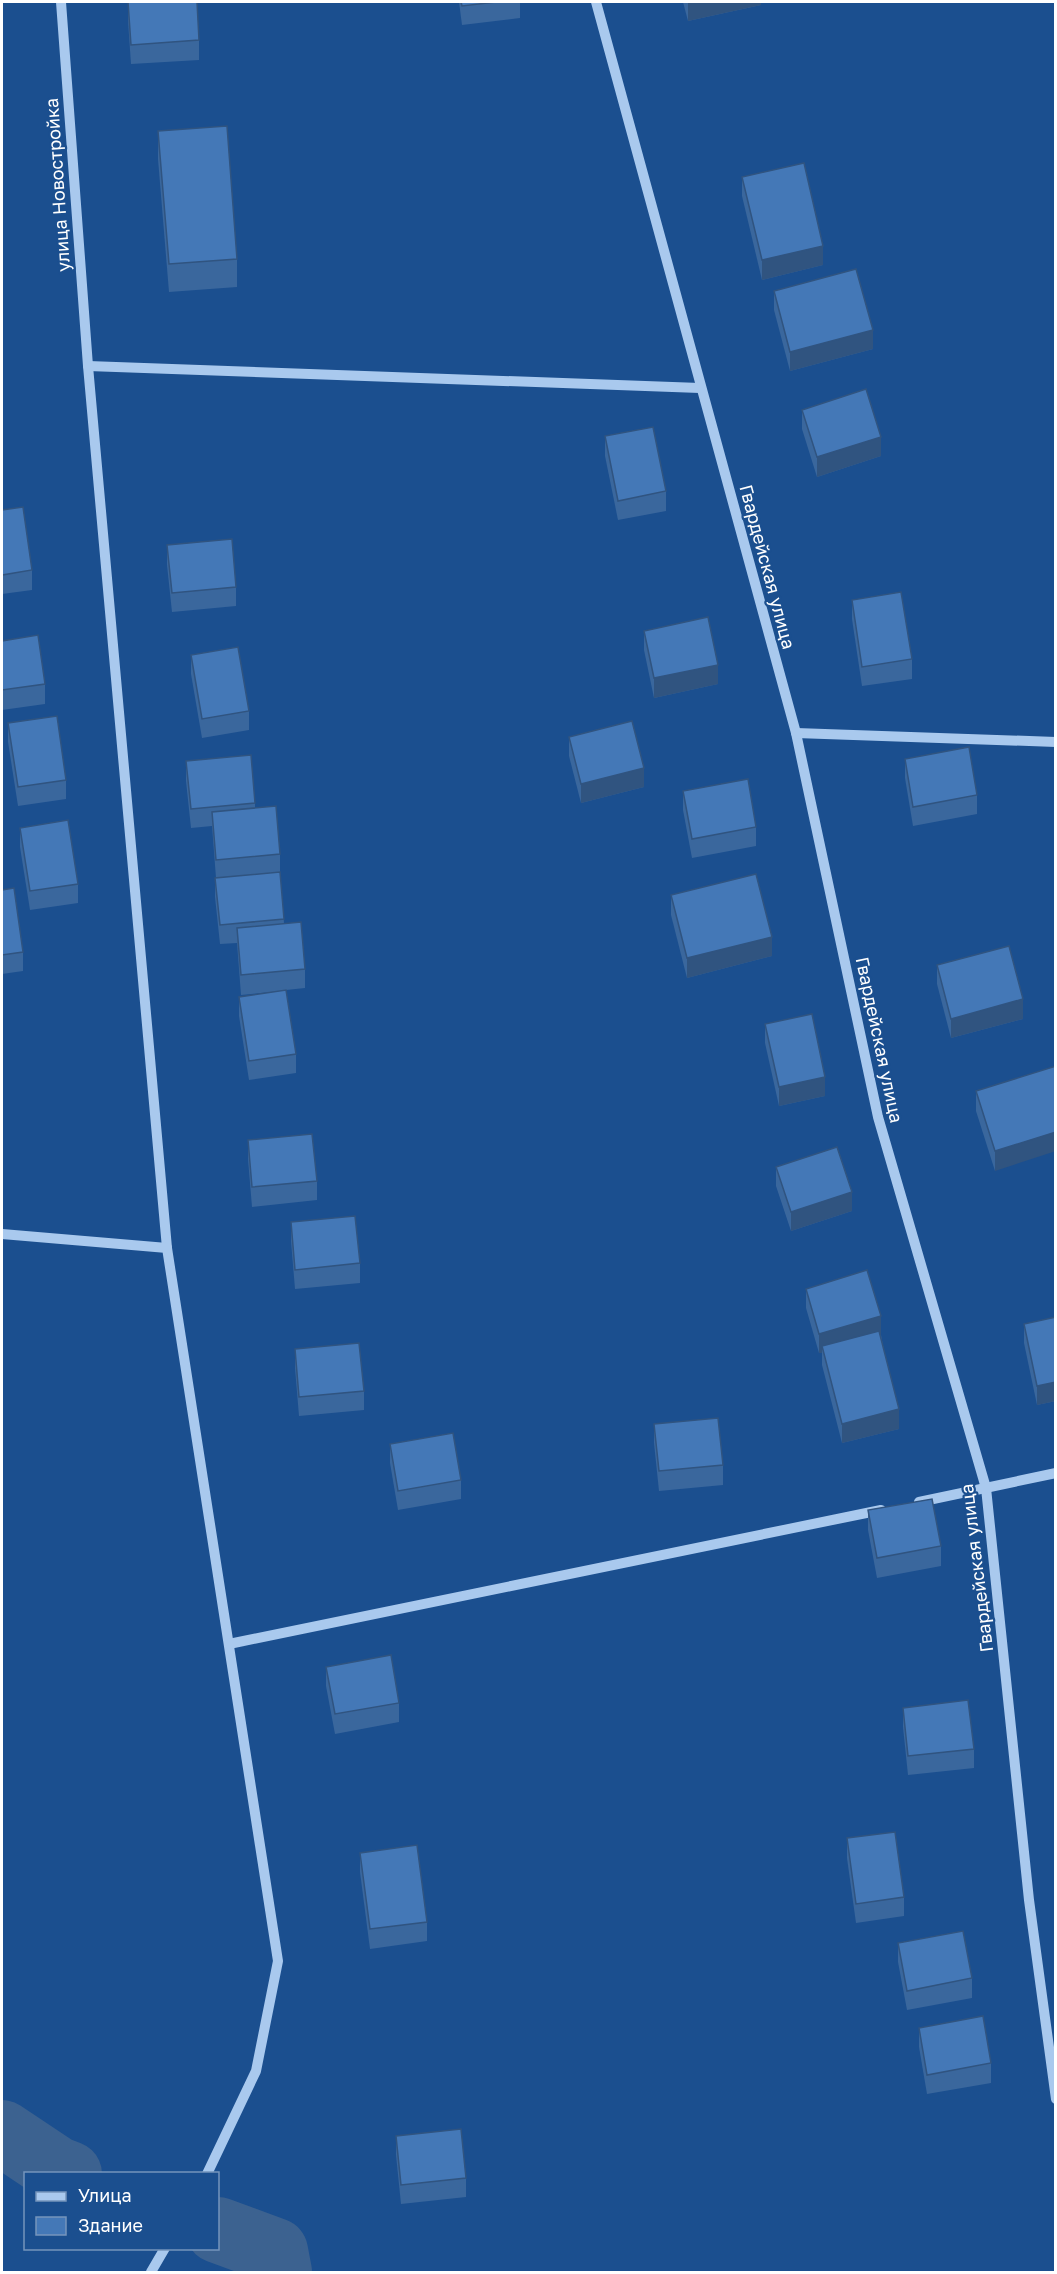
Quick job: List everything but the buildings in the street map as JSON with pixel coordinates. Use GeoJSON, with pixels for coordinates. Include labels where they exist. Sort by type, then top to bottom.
{"type":"FeatureCollection","features":[{"type":"Feature","properties":{"kind":"street","name":"улица Новостройка"},"geometry":{"type":"LineString","coordinates":[[61,2],[88,366],[167,1248],[278,1961],[256,2071],[209,2170]]}},
{"type":"Feature","properties":{"kind":"street","name":"Гвардейская улица"},"geometry":{"type":"LineString","coordinates":[[596,2],[796,733],[878,1117],[986,1488],[1029,1900],[1056,2099]]}},
{"type":"Feature","properties":{"kind":"street"},"geometry":{"type":"LineString","coordinates":[[88,366],[700,388]]}},
{"type":"Feature","properties":{"kind":"street"},"geometry":{"type":"LineString","coordinates":[[796,733],[1056,742]]}},
{"type":"Feature","properties":{"kind":"street"},"geometry":{"type":"LineString","coordinates":[[2,1234],[167,1248]]}},
{"type":"Feature","properties":{"kind":"street"},"geometry":{"type":"LineString","coordinates":[[904,1505],[1056,1473]]}},
{"type":"Feature","properties":{"kind":"street"},"geometry":{"type":"LineString","coordinates":[[229,1644],[893,1507]]}},
{"type":"Feature","properties":{"kind":"street"},"geometry":{"type":"LineString","coordinates":[[151,2272],[164,2250]]}},
{"type":"Feature","properties":{"kind":"waterway"},"geometry":{"type":"LineString","coordinates":[[2,2133],[64,2172]]}},
{"type":"Feature","properties":{"kind":"waterway"},"geometry":{"type":"LineString","coordinates":[[219,2230],[275,2251],[279,2272]]}}]}
